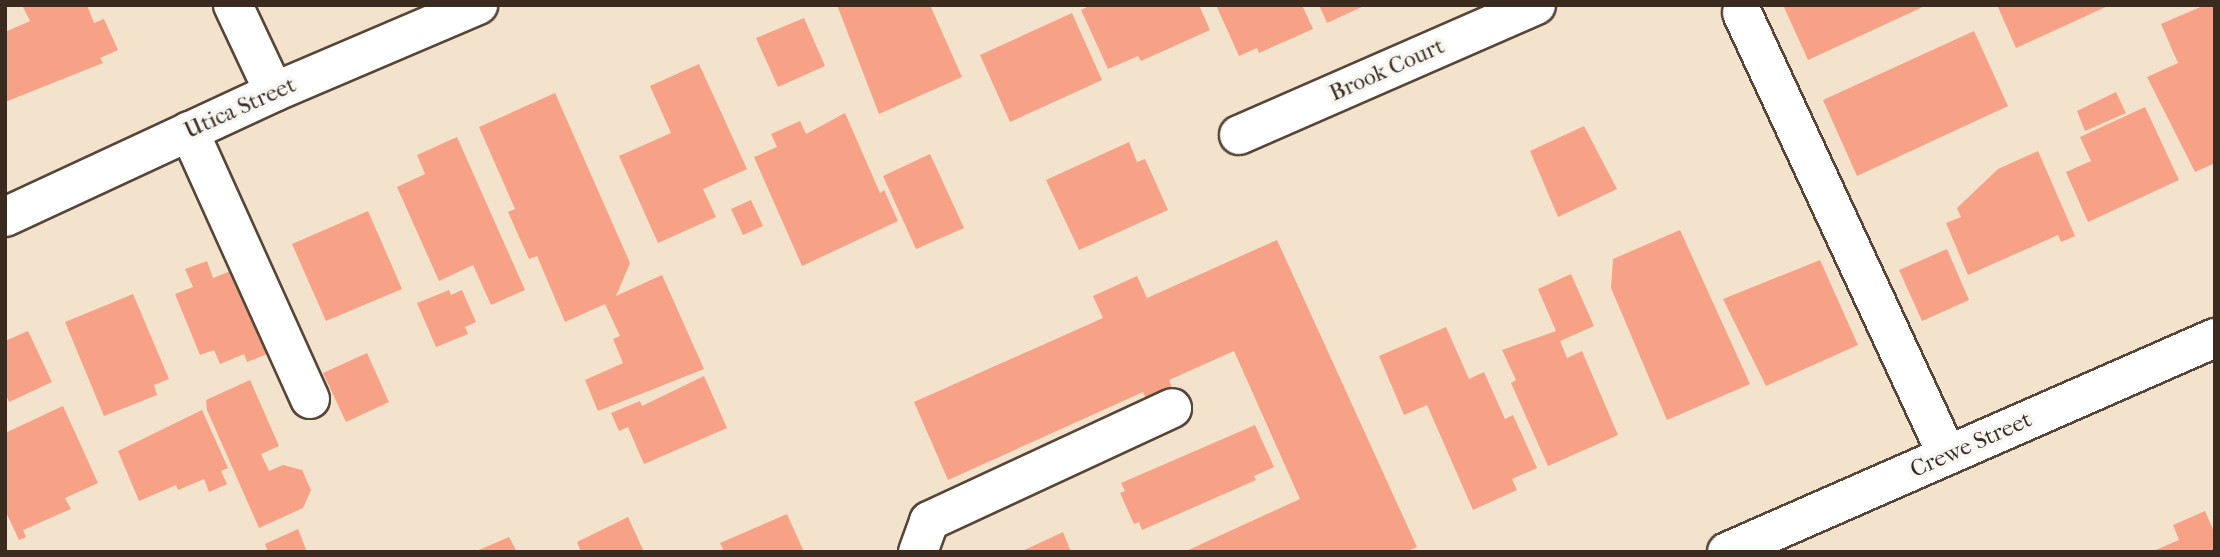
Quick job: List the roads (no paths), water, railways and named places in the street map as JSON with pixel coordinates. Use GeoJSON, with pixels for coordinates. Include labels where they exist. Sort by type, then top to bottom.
{"type":"FeatureCollection","features":[{"type":"Feature","properties":{"kind":"street"},"geometry":{"type":"LineString","coordinates":[[233,5],[274,92]]}},
{"type":"Feature","properties":{"kind":"street","name":"Utica Street"},"geometry":{"type":"LineString","coordinates":[[5,217],[274,92],[478,5]]}},
{"type":"Feature","properties":{"kind":"street","name":"Brook Court"},"geometry":{"type":"LineString","coordinates":[[1239,135],[1469,19],[1536,5]]}},
{"type":"Feature","properties":{"kind":"street"},"geometry":{"type":"LineString","coordinates":[[1742,13],[1947,455]]}},
{"type":"Feature","properties":{"kind":"street"},"geometry":{"type":"LineString","coordinates":[[189,131],[310,399]]}},
{"type":"Feature","properties":{"kind":"street","name":"Crewe Street"},"geometry":{"type":"LineString","coordinates":[[1727,552],[2215,338]]}},
{"type":"Feature","properties":{"kind":"street"},"geometry":{"type":"LineString","coordinates":[[918,552],[929,521],[1172,408]]}}]}
